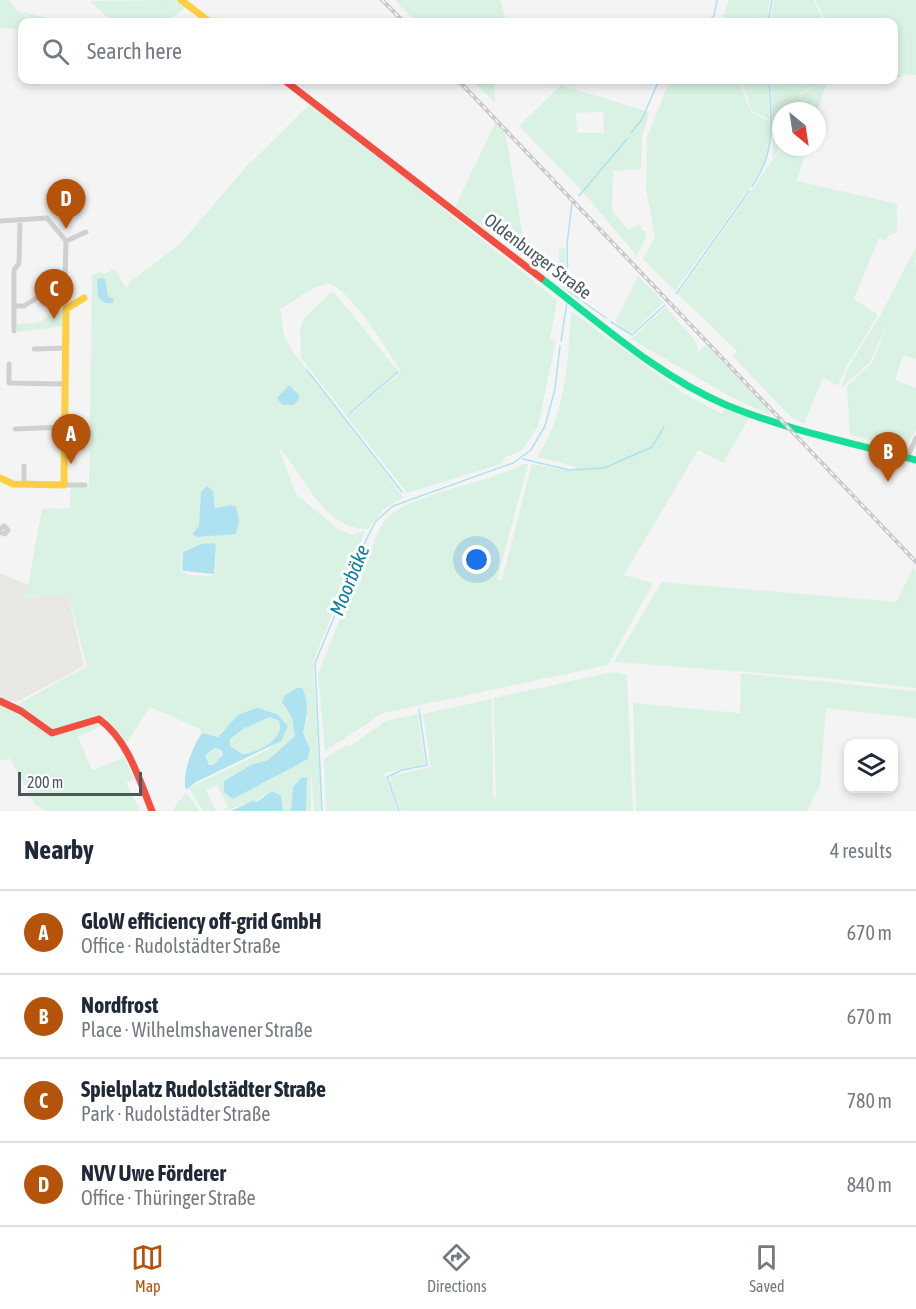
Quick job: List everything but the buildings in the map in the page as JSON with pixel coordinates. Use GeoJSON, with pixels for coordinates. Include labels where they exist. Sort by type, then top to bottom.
{"type":"FeatureCollection","features":[{"type":"Feature","properties":{"kind":"street"},"geometry":{"type":"LineString","coordinates":[[181,0],[205,18]]}},
{"type":"Feature","properties":{"kind":"street","name":"Oldenburger Straße"},"geometry":{"type":"LineString","coordinates":[[289,84],[671,376],[726,405],[789,426],[916,460]]}},
{"type":"Feature","properties":{"kind":"street"},"geometry":{"type":"LineString","coordinates":[[0,221],[47,218],[66,241],[64,280],[24,306],[14,306]]}},
{"type":"Feature","properties":{"kind":"street"},"geometry":{"type":"LineString","coordinates":[[14,331],[14,270],[19,263],[20,221]]}},
{"type":"Feature","properties":{"kind":"street"},"geometry":{"type":"LineString","coordinates":[[66,241],[86,232]]}},
{"type":"Feature","properties":{"kind":"street"},"geometry":{"type":"LineString","coordinates":[[64,485],[66,309],[84,298]]}},
{"type":"Feature","properties":{"kind":"street"},"geometry":{"type":"LineString","coordinates":[[34,349],[66,348]]}},
{"type":"Feature","properties":{"kind":"street"},"geometry":{"type":"LineString","coordinates":[[9,364],[9,383],[64,384]]}},
{"type":"Feature","properties":{"kind":"street"},"geometry":{"type":"LineString","coordinates":[[15,429],[65,427]]}},
{"type":"Feature","properties":{"kind":"street"},"geometry":{"type":"LineString","coordinates":[[907,458],[916,438]]}},
{"type":"Feature","properties":{"kind":"street"},"geometry":{"type":"LineString","coordinates":[[24,466],[24,484]]}},
{"type":"Feature","properties":{"kind":"street"},"geometry":{"type":"LineString","coordinates":[[0,478],[13,484],[85,485]]}},
{"type":"Feature","properties":{"kind":"street"},"geometry":{"type":"LineString","coordinates":[[0,701],[21,711],[52,733],[99,719],[108,723],[134,770],[152,811]]}},
{"type":"Feature","properties":{"kind":"shaded area"},"geometry":{"type":"Polygon","coordinates":[[[0,573],[28,585],[21,597],[68,595],[84,666],[17,702],[0,698],[0,573]]]}},
{"type":"Feature","properties":{"kind":"green space"},"geometry":{"type":"Polygon","coordinates":[[[0,0],[9,0],[18,11],[49,18],[18,18],[18,29],[0,28],[0,0]]]}},
{"type":"Feature","properties":{"kind":"green space"},"geometry":{"type":"Polygon","coordinates":[[[175,0],[185,8],[172,18],[108,18],[90,1],[175,0]]]}},
{"type":"Feature","properties":{"kind":"green space"},"geometry":{"type":"Polygon","coordinates":[[[394,0],[500,0],[506,18],[412,18],[394,0]]]}},
{"type":"Feature","properties":{"kind":"green space"},"geometry":{"type":"Polygon","coordinates":[[[729,0],[770,0],[767,18],[723,18],[729,0]]]}},
{"type":"Feature","properties":{"kind":"green space"},"geometry":{"type":"Polygon","coordinates":[[[774,0],[814,0],[822,18],[771,18],[774,0]]]}},
{"type":"Feature","properties":{"kind":"green space"},"geometry":{"type":"Polygon","coordinates":[[[816,0],[916,0],[916,75],[898,74],[898,18],[824,18],[816,0]]]}},
{"type":"Feature","properties":{"kind":"green space"},"geometry":{"type":"Polygon","coordinates":[[[476,84],[494,84],[495,103],[476,84]]]}},
{"type":"Feature","properties":{"kind":"green space"},"geometry":{"type":"Polygon","coordinates":[[[668,84],[740,84],[751,112],[768,121],[769,146],[762,170],[675,291],[643,259],[655,237],[646,189],[647,137],[668,84]]]}},
{"type":"Feature","properties":{"kind":"green space"},"geometry":{"type":"Polygon","coordinates":[[[742,84],[768,84],[769,119],[752,111],[742,84]]]}},
{"type":"Feature","properties":{"kind":"green space"},"geometry":{"type":"Polygon","coordinates":[[[771,84],[819,84],[800,93],[802,102],[772,102],[772,119],[771,84]]]}},
{"type":"Feature","properties":{"kind":"green space"},"geometry":{"type":"Polygon","coordinates":[[[821,84],[826,84],[821,102],[803,102],[801,94],[821,84]]]}},
{"type":"Feature","properties":{"kind":"green space"},"geometry":{"type":"Polygon","coordinates":[[[561,85],[649,112],[642,138],[641,169],[613,171],[612,210],[628,230],[640,224],[642,230],[646,231],[637,256],[583,192],[519,126],[561,85]],[[603,112],[576,113],[577,133],[604,133],[603,112]]]}},
{"type":"Feature","properties":{"kind":"green space"},"geometry":{"type":"Polygon","coordinates":[[[311,103],[557,300],[550,339],[556,340],[538,426],[521,451],[504,458],[501,464],[407,493],[301,358],[300,329],[305,317],[333,291],[398,371],[350,412],[351,414],[401,372],[379,337],[347,296],[337,287],[329,284],[310,290],[280,309],[284,336],[294,353],[403,497],[384,509],[368,529],[352,527],[338,520],[326,510],[278,446],[296,494],[339,530],[352,535],[365,531],[313,662],[322,811],[314,811],[311,768],[311,811],[306,811],[307,779],[293,787],[291,811],[283,811],[282,800],[263,795],[257,802],[221,811],[228,807],[217,785],[206,790],[216,811],[203,811],[189,788],[267,750],[286,733],[277,714],[223,730],[218,737],[202,733],[200,729],[150,707],[124,747],[110,722],[78,737],[92,770],[124,758],[134,779],[126,783],[140,811],[46,811],[35,804],[8,755],[9,760],[0,760],[0,701],[18,704],[87,666],[68,595],[20,597],[28,585],[42,509],[70,508],[70,488],[89,487],[92,276],[99,272],[105,274],[114,268],[126,288],[131,281],[179,245],[245,168],[311,103]],[[287,386],[286,391],[277,398],[282,405],[292,405],[287,386]],[[201,492],[199,526],[192,534],[197,537],[231,533],[235,528],[226,506],[215,508],[213,492],[201,492]],[[201,544],[182,552],[181,569],[187,575],[211,576],[215,574],[216,546],[201,544]],[[306,699],[283,706],[292,718],[295,736],[268,760],[251,765],[224,781],[233,799],[308,759],[310,749],[303,733],[307,720],[306,699]]]}},
{"type":"Feature","properties":{"kind":"green space"},"geometry":{"type":"Polygon","coordinates":[[[497,119],[504,126],[527,259],[455,207],[497,119]]]}},
{"type":"Feature","properties":{"kind":"green space"},"geometry":{"type":"Polygon","coordinates":[[[776,156],[804,156],[797,181],[898,204],[896,233],[889,235],[885,241],[879,238],[854,299],[878,315],[846,367],[838,386],[823,377],[804,424],[791,417],[732,356],[737,351],[678,294],[776,156]]]}},
{"type":"Feature","properties":{"kind":"green space"},"geometry":{"type":"Polygon","coordinates":[[[916,247],[916,259],[911,271],[916,262],[916,359],[903,355],[895,380],[916,388],[916,429],[905,449],[850,435],[847,386],[872,363],[889,320],[870,362],[841,388],[848,368],[880,316],[916,247]]]}},
{"type":"Feature","properties":{"kind":"green space"},"geometry":{"type":"Polygon","coordinates":[[[559,248],[565,248],[567,291],[561,287],[559,248]]]}},
{"type":"Feature","properties":{"kind":"green space"},"geometry":{"type":"Polygon","coordinates":[[[638,276],[664,302],[631,334],[615,322],[638,276]]]}},
{"type":"Feature","properties":{"kind":"green space"},"geometry":{"type":"Polygon","coordinates":[[[666,307],[696,342],[698,352],[706,345],[770,411],[770,415],[731,397],[631,339],[666,307]]]}},
{"type":"Feature","properties":{"kind":"green space"},"geometry":{"type":"Polygon","coordinates":[[[64,308],[65,326],[17,332],[17,324],[37,323],[64,308]]]}},
{"type":"Feature","properties":{"kind":"green space"},"geometry":{"type":"Polygon","coordinates":[[[571,311],[683,393],[722,414],[725,409],[749,418],[723,463],[698,450],[624,575],[653,583],[608,665],[383,713],[325,751],[318,674],[355,581],[360,583],[373,544],[383,523],[393,513],[427,497],[528,464],[497,580],[502,580],[532,464],[570,471],[577,467],[537,457],[547,440],[560,405],[567,368],[571,311]]]}},
{"type":"Feature","properties":{"kind":"green space"},"geometry":{"type":"Polygon","coordinates":[[[913,568],[916,572],[916,688],[825,678],[614,662],[662,582],[896,602],[913,568]]]}},
{"type":"Feature","properties":{"kind":"green space"},"geometry":{"type":"Polygon","coordinates":[[[613,672],[627,675],[633,811],[401,811],[390,784],[391,776],[431,767],[423,714],[492,699],[493,796],[496,797],[494,698],[613,672]]]}},
{"type":"Feature","properties":{"kind":"green space"},"geometry":{"type":"Polygon","coordinates":[[[741,673],[916,691],[916,718],[826,708],[820,785],[807,811],[636,811],[633,703],[740,713],[741,673]]]}},
{"type":"Feature","properties":{"kind":"green space"},"geometry":{"type":"Polygon","coordinates":[[[418,714],[425,764],[384,773],[397,811],[326,811],[324,759],[346,745],[349,747],[386,721],[418,714]]]}},
{"type":"Feature","properties":{"kind":"green space"},"geometry":{"type":"Polygon","coordinates":[[[270,717],[279,721],[280,728],[274,740],[269,744],[242,754],[230,746],[230,739],[243,729],[270,717]]]}},
{"type":"Feature","properties":{"kind":"green space"},"geometry":{"type":"Polygon","coordinates":[[[210,748],[216,748],[221,756],[219,762],[210,764],[205,759],[205,753],[210,748]]]}},
{"type":"Feature","properties":{"kind":"green space"},"geometry":{"type":"Polygon","coordinates":[[[186,792],[200,811],[172,811],[186,792]]]}},
{"type":"Feature","properties":{"kind":"water"},"geometry":{"type":"Polygon","coordinates":[[[105,279],[108,297],[114,299],[113,303],[105,303],[98,297],[97,280],[105,279]]]}},
{"type":"Feature","properties":{"kind":"water"},"geometry":{"type":"Polygon","coordinates":[[[289,385],[299,395],[299,399],[294,405],[282,405],[277,398],[289,385]]]}},
{"type":"Feature","properties":{"kind":"water"},"geometry":{"type":"Polygon","coordinates":[[[207,486],[213,491],[215,508],[231,505],[236,507],[239,520],[236,534],[197,537],[192,534],[199,526],[201,492],[207,486]]]}},
{"type":"Feature","properties":{"kind":"water"},"geometry":{"type":"Polygon","coordinates":[[[214,543],[216,545],[214,574],[184,571],[182,568],[183,552],[201,544],[214,543]]]}},
{"type":"Feature","properties":{"kind":"water"},"geometry":{"type":"Polygon","coordinates":[[[297,688],[302,688],[307,705],[303,733],[310,749],[308,759],[233,799],[224,792],[224,781],[251,765],[268,760],[295,736],[292,718],[282,702],[285,695],[297,688]]]}},
{"type":"Feature","properties":{"kind":"water"},"geometry":{"type":"Polygon","coordinates":[[[257,708],[277,714],[288,726],[281,741],[196,782],[186,790],[186,768],[202,733],[218,737],[238,715],[257,708]],[[270,717],[243,729],[230,739],[230,746],[242,754],[262,748],[274,740],[280,728],[279,721],[270,717]],[[215,748],[205,755],[209,765],[213,765],[223,755],[221,750],[215,748]]]}},
{"type":"Feature","properties":{"kind":"water"},"geometry":{"type":"Polygon","coordinates":[[[302,777],[307,778],[306,811],[291,811],[293,787],[302,777]]]}},
{"type":"Feature","properties":{"kind":"water"},"geometry":{"type":"Polygon","coordinates":[[[272,791],[281,796],[283,811],[231,811],[252,801],[257,802],[272,791]]]}},
{"type":"Feature","properties":{"kind":"waterway"},"geometry":{"type":"LineString","coordinates":[[712,18],[717,0]]}},
{"type":"Feature","properties":{"kind":"waterway"},"geometry":{"type":"LineString","coordinates":[[769,18],[772,0]]}},
{"type":"Feature","properties":{"kind":"waterway"},"geometry":{"type":"LineString","coordinates":[[631,133],[642,119],[657,84]]}},
{"type":"Feature","properties":{"kind":"waterway"},"geometry":{"type":"LineString","coordinates":[[752,186],[760,173],[769,148],[771,135],[769,84]]}},
{"type":"Feature","properties":{"kind":"waterway"},"geometry":{"type":"LineString","coordinates":[[579,196],[627,139]]}},
{"type":"Feature","properties":{"kind":"waterway"},"geometry":{"type":"LineString","coordinates":[[676,294],[749,191]]}},
{"type":"Feature","properties":{"kind":"waterway","name":"Moorbäke"},"geometry":{"type":"LineString","coordinates":[[572,203],[567,245],[568,291],[606,318]]}},
{"type":"Feature","properties":{"kind":"waterway","name":"Moorbäke"},"geometry":{"type":"LineString","coordinates":[[561,341],[567,302]]}},
{"type":"Feature","properties":{"kind":"waterway"},"geometry":{"type":"LineString","coordinates":[[611,322],[632,335],[665,305]]}},
{"type":"Feature","properties":{"kind":"waterway","name":"Moorbäke"},"geometry":{"type":"LineString","coordinates":[[322,811],[315,663],[367,538],[376,521],[393,506],[513,463],[531,450],[545,426],[555,389],[560,346]]}},
{"type":"Feature","properties":{"kind":"waterway"},"geometry":{"type":"LineString","coordinates":[[307,370],[402,492]]}},
{"type":"Feature","properties":{"kind":"waterway"},"geometry":{"type":"LineString","coordinates":[[350,413],[398,372]]}},
{"type":"Feature","properties":{"kind":"waterway"},"geometry":{"type":"LineString","coordinates":[[523,459],[569,470],[604,468],[652,447],[664,427]]}},
{"type":"Feature","properties":{"kind":"waterway"},"geometry":{"type":"LineString","coordinates":[[399,811],[387,777],[402,770],[427,765],[419,709]]}},
{"type":"Feature","properties":{"kind":"railway"},"geometry":{"type":"LineString","coordinates":[[382,0],[400,18]]}},
{"type":"Feature","properties":{"kind":"railway"},"geometry":{"type":"LineString","coordinates":[[462,84],[916,562]]}},
{"type":"Feature","properties":{"kind":"traffic: fast"},"geometry":{"type":"LineString","coordinates":[[541,278],[630,348],[701,393],[773,422],[916,460]]}},
{"type":"Feature","properties":{"kind":"traffic: slow"},"geometry":{"type":"LineString","coordinates":[[181,0],[205,18]]}},
{"type":"Feature","properties":{"kind":"traffic: slow"},"geometry":{"type":"LineString","coordinates":[[0,478],[13,484],[64,485],[66,309],[84,298]]}},
{"type":"Feature","properties":{"kind":"traffic: jam"},"geometry":{"type":"LineString","coordinates":[[289,84],[541,278]]}},
{"type":"Feature","properties":{"kind":"traffic: jam"},"geometry":{"type":"LineString","coordinates":[[0,701],[21,711],[52,733],[99,719],[118,738],[132,761],[152,811]]}},
{"type":"Feature","properties":{"kind":"place","name":"NVV Uwe Förderer"},"geometry":{"type":"Point","coordinates":[66,229]}},
{"type":"Feature","properties":{"kind":"place","name":"Spielplatz Rudolstädter Straße"},"geometry":{"type":"Point","coordinates":[54,319]}},
{"type":"Feature","properties":{"kind":"place","name":"GloW efficiency off-grid GmbH"},"geometry":{"type":"Point","coordinates":[71,464]}},
{"type":"Feature","properties":{"kind":"place","name":"Nordfrost"},"geometry":{"type":"Point","coordinates":[888,482]}}]}
